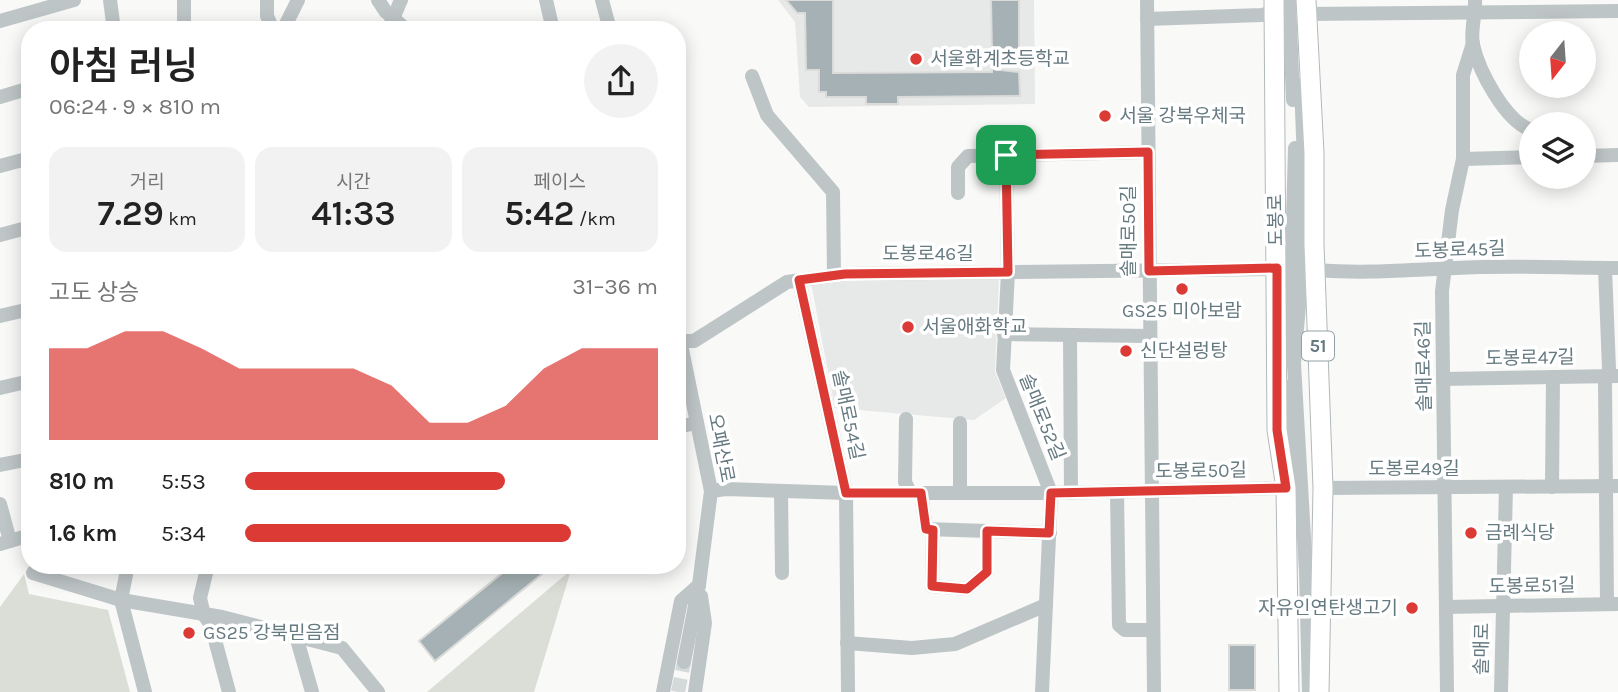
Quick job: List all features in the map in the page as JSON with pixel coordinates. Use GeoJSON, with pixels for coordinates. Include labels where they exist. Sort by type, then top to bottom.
{"type":"FeatureCollection","features":[{"type":"Feature","properties":{"kind":"main road","name":"도봉로"},"geometry":{"type":"LineString","coordinates":[[1304,5],[1314,153],[1323,488],[1320,692]]}},
{"type":"Feature","properties":{"kind":"main road","name":"도봉로"},"geometry":{"type":"LineString","coordinates":[[1273,6],[1277,430],[1286,488],[1289,692]]}},
{"type":"Feature","properties":{"kind":"street"},"geometry":{"type":"LineString","coordinates":[[0,21],[74,0]]}},
{"type":"Feature","properties":{"kind":"street"},"geometry":{"type":"LineString","coordinates":[[110,0],[113,21]]}},
{"type":"Feature","properties":{"kind":"street"},"geometry":{"type":"LineString","coordinates":[[184,0],[184,21]]}},
{"type":"Feature","properties":{"kind":"street"},"geometry":{"type":"LineString","coordinates":[[267,0],[269,21]]}},
{"type":"Feature","properties":{"kind":"street"},"geometry":{"type":"LineString","coordinates":[[288,21],[298,0]]}},
{"type":"Feature","properties":{"kind":"street"},"geometry":{"type":"LineString","coordinates":[[378,0],[390,21]]}},
{"type":"Feature","properties":{"kind":"street"},"geometry":{"type":"LineString","coordinates":[[392,21],[401,0]]}},
{"type":"Feature","properties":{"kind":"street"},"geometry":{"type":"LineString","coordinates":[[546,0],[551,21]]}},
{"type":"Feature","properties":{"kind":"street"},"geometry":{"type":"LineString","coordinates":[[602,0],[608,21]]}},
{"type":"Feature","properties":{"kind":"street","name":"솔매로50길"},"geometry":{"type":"LineString","coordinates":[[1147,0],[1154,692]]}},
{"type":"Feature","properties":{"kind":"street"},"geometry":{"type":"LineString","coordinates":[[1289,0],[1295,147],[1292,255],[1286,329],[1286,395],[1296,545],[1301,692]]}},
{"type":"Feature","properties":{"kind":"street"},"geometry":{"type":"LineString","coordinates":[[1309,692],[1306,572],[1294,364],[1303,259],[1304,5],[1598,6],[1618,11]]}},
{"type":"Feature","properties":{"kind":"street"},"geometry":{"type":"LineString","coordinates":[[1147,19],[1262,15],[1273,6]]}},
{"type":"Feature","properties":{"kind":"street","name":"솔매로46길"},"geometry":{"type":"LineString","coordinates":[[1447,692],[1442,291],[1452,210],[1463,159],[1463,75],[1473,43],[1476,6]]}},
{"type":"Feature","properties":{"kind":"street"},"geometry":{"type":"LineString","coordinates":[[1473,43],[1491,89],[1519,123]]}},
{"type":"Feature","properties":{"kind":"street"},"geometry":{"type":"LineString","coordinates":[[752,76],[767,115],[832,192],[834,275]]}},
{"type":"Feature","properties":{"kind":"street"},"geometry":{"type":"LineString","coordinates":[[0,97],[21,91]]}},
{"type":"Feature","properties":{"kind":"street"},"geometry":{"type":"LineString","coordinates":[[1596,151],[1616,155]]}},
{"type":"Feature","properties":{"kind":"street"},"geometry":{"type":"LineString","coordinates":[[958,193],[958,167],[968,156],[1148,152]]}},
{"type":"Feature","properties":{"kind":"street","name":"솔매로52길"},"geometry":{"type":"LineString","coordinates":[[1006,155],[1008,272],[1003,370],[1051,493],[1042,692]]}},
{"type":"Feature","properties":{"kind":"street"},"geometry":{"type":"LineString","coordinates":[[1596,156],[1616,155]]}},
{"type":"Feature","properties":{"kind":"street"},"geometry":{"type":"LineString","coordinates":[[1463,159],[1519,158]]}},
{"type":"Feature","properties":{"kind":"street"},"geometry":{"type":"LineString","coordinates":[[0,166],[21,160]]}},
{"type":"Feature","properties":{"kind":"street"},"geometry":{"type":"LineString","coordinates":[[0,235],[21,229]]}},
{"type":"Feature","properties":{"kind":"street","name":"도봉로46길"},"geometry":{"type":"LineString","coordinates":[[686,341],[694,341],[787,282],[834,275],[1277,268]]}},
{"type":"Feature","properties":{"kind":"street","name":"도봉로45길"},"geometry":{"type":"LineString","coordinates":[[1317,270],[1336,272],[1611,268],[1609,369],[1613,376]]}},
{"type":"Feature","properties":{"kind":"street","name":"솔매로54길"},"geometry":{"type":"LineString","coordinates":[[799,280],[846,493],[848,692]]}},
{"type":"Feature","properties":{"kind":"street"},"geometry":{"type":"LineString","coordinates":[[0,316],[21,311]]}},
{"type":"Feature","properties":{"kind":"street"},"geometry":{"type":"LineString","coordinates":[[1004,334],[1149,335]]}},
{"type":"Feature","properties":{"kind":"street"},"geometry":{"type":"LineString","coordinates":[[1070,335],[1071,493]]}},
{"type":"Feature","properties":{"kind":"street","name":"오패산로"},"geometry":{"type":"LineString","coordinates":[[684,662],[699,585],[711,491],[686,373]]}},
{"type":"Feature","properties":{"kind":"street"},"geometry":{"type":"LineString","coordinates":[[1612,604],[1612,487],[1605,382],[1613,376]]}},
{"type":"Feature","properties":{"kind":"street","name":"도봉로47길"},"geometry":{"type":"LineString","coordinates":[[1443,379],[1613,376]]}},
{"type":"Feature","properties":{"kind":"street"},"geometry":{"type":"LineString","coordinates":[[1552,487],[1553,377]]}},
{"type":"Feature","properties":{"kind":"street"},"geometry":{"type":"LineString","coordinates":[[0,388],[21,383]]}},
{"type":"Feature","properties":{"kind":"street"},"geometry":{"type":"LineString","coordinates":[[905,419],[905,482],[915,493],[926,529],[1049,533]]}},
{"type":"Feature","properties":{"kind":"street"},"geometry":{"type":"LineString","coordinates":[[960,423],[960,493]]}},
{"type":"Feature","properties":{"kind":"street"},"geometry":{"type":"LineString","coordinates":[[686,426],[697,424]]}},
{"type":"Feature","properties":{"kind":"street"},"geometry":{"type":"LineString","coordinates":[[0,466],[21,461]]}},
{"type":"Feature","properties":{"kind":"street"},"geometry":{"type":"LineString","coordinates":[[1502,606],[1506,487]]}},
{"type":"Feature","properties":{"kind":"street","name":"도봉로49길"},"geometry":{"type":"LineString","coordinates":[[1323,488],[1612,487]]}},
{"type":"Feature","properties":{"kind":"street","name":"도봉로50길"},"geometry":{"type":"LineString","coordinates":[[711,491],[1071,493],[1286,488]]}},
{"type":"Feature","properties":{"kind":"street"},"geometry":{"type":"LineString","coordinates":[[781,491],[782,573]]}},
{"type":"Feature","properties":{"kind":"street"},"geometry":{"type":"LineString","coordinates":[[1117,492],[1119,625],[1125,630],[1153,630]]}},
{"type":"Feature","properties":{"kind":"street"},"geometry":{"type":"LineString","coordinates":[[0,503],[5,542]]}},
{"type":"Feature","properties":{"kind":"street"},"geometry":{"type":"LineString","coordinates":[[933,530],[932,586],[967,589],[987,572],[987,531]]}},
{"type":"Feature","properties":{"kind":"street"},"geometry":{"type":"LineString","coordinates":[[50,574],[121,600],[222,617],[342,648],[378,692]]}},
{"type":"Feature","properties":{"kind":"street"},"geometry":{"type":"LineString","coordinates":[[126,574],[121,600],[145,692]]}},
{"type":"Feature","properties":{"kind":"street"},"geometry":{"type":"LineString","coordinates":[[206,574],[201,598],[204,615],[211,625],[229,692]]}},
{"type":"Feature","properties":{"kind":"street"},"geometry":{"type":"LineString","coordinates":[[663,692],[681,601],[699,585]]}},
{"type":"Feature","properties":{"kind":"street"},"geometry":{"type":"LineString","coordinates":[[695,692],[705,623],[699,585]]}},
{"type":"Feature","properties":{"kind":"street","name":"도봉로51길"},"geometry":{"type":"LineString","coordinates":[[1446,607],[1612,604]]}},
{"type":"Feature","properties":{"kind":"street"},"geometry":{"type":"LineString","coordinates":[[847,643],[912,648],[956,644],[1046,605]]}},
{"type":"Feature","properties":{"kind":"street","name":"솔매로"},"geometry":{"type":"LineString","coordinates":[[1501,692],[1502,606]]}},
{"type":"Feature","properties":{"kind":"street"},"geometry":{"type":"LineString","coordinates":[[296,636],[312,692]]}},
{"type":"Feature","properties":{"kind":"shaded area","name":"서울화계초등학교"},"geometry":{"type":"Polygon","coordinates":[[[778,0],[1034,0],[1035,104],[809,107],[800,97],[795,22],[778,0]]]}},
{"type":"Feature","properties":{"kind":"shaded area","name":"서울애화학교"},"geometry":{"type":"Polygon","coordinates":[[[999,278],[995,372],[1006,398],[974,420],[835,408],[811,283],[999,278]]]}},
{"type":"Feature","properties":{"kind":"shaded area"},"geometry":{"type":"Polygon","coordinates":[[[24,574],[29,594],[108,610],[130,692],[0,692],[0,607],[24,574]]]}},
{"type":"Feature","properties":{"kind":"shaded area"},"geometry":{"type":"Polygon","coordinates":[[[566,574],[570,574],[534,692],[427,692],[566,574]]]}},
{"type":"Feature","properties":{"kind":"building"},"geometry":{"type":"Polygon","coordinates":[[[786,0],[833,0],[833,73],[992,72],[992,69],[1019,72],[1020,96],[898,97],[898,104],[866,104],[866,97],[826,97],[826,92],[819,92],[819,70],[806,70],[805,13],[797,13],[786,0]]]}},
{"type":"Feature","properties":{"kind":"building"},"geometry":{"type":"Polygon","coordinates":[[[991,0],[1019,0],[1019,51],[992,53],[991,0]]]}},
{"type":"Feature","properties":{"kind":"building"},"geometry":{"type":"Polygon","coordinates":[[[501,574],[542,574],[435,661],[419,641],[501,574]]]}},
{"type":"Feature","properties":{"kind":"building"},"geometry":{"type":"Polygon","coordinates":[[[1229,645],[1255,645],[1255,690],[1229,690],[1229,645]]]}},
{"type":"Feature","properties":{"kind":"tunnel"},"geometry":{"type":"LineString","coordinates":[[678,692],[684,662]]}},
{"type":"Feature","properties":{"kind":"place","name":"서울화계초등학교"},"geometry":{"type":"Point","coordinates":[916,59]}},
{"type":"Feature","properties":{"kind":"place","name":"서울 강북우체국"},"geometry":{"type":"Point","coordinates":[1105,116]}},
{"type":"Feature","properties":{"kind":"place","name":"GS25 미아보람"},"geometry":{"type":"Point","coordinates":[1182,289]}},
{"type":"Feature","properties":{"kind":"place","name":"서울애화학교"},"geometry":{"type":"Point","coordinates":[908,327]}},
{"type":"Feature","properties":{"kind":"place","name":"신단설렁탕"},"geometry":{"type":"Point","coordinates":[1126,351]}},
{"type":"Feature","properties":{"kind":"place","name":"금례식당"},"geometry":{"type":"Point","coordinates":[1471,533]}},
{"type":"Feature","properties":{"kind":"place","name":"자유인연탄생고기"},"geometry":{"type":"Point","coordinates":[1412,608]}},
{"type":"Feature","properties":{"kind":"place","name":"GS25 강북믿음점"},"geometry":{"type":"Point","coordinates":[189,633]}},
{"type":"Feature","properties":{"kind":"route"},"geometry":{"type":"LineString","coordinates":[[1148,152],[1149,271],[1277,268],[1277,430],[1286,488],[1051,493],[1049,533],[987,531],[987,572],[967,589],[932,586],[933,530],[926,529],[921,493],[846,493],[799,280],[845,274],[1008,272],[1006,155],[1148,152]]}}]}
